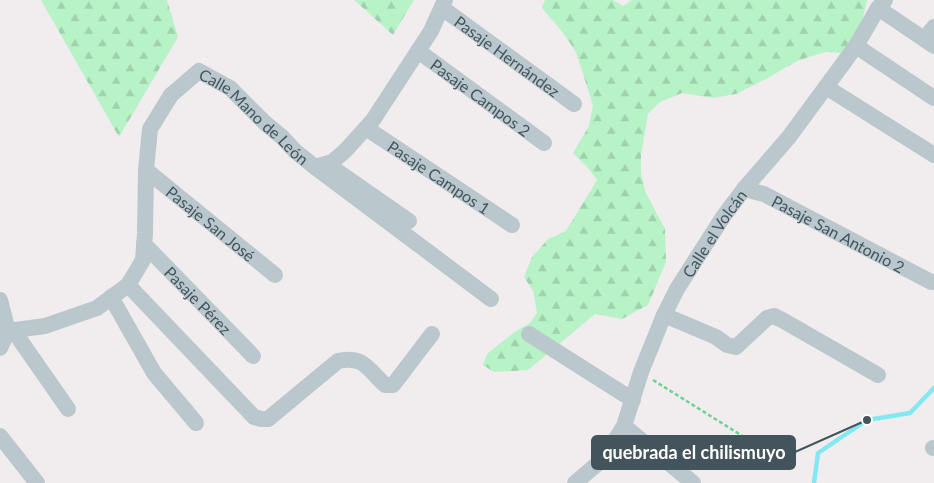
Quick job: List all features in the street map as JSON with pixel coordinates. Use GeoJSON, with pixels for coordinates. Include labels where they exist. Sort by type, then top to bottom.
{"type":"FeatureCollection","features":[{"type":"Feature","properties":{"kind":"street","name":"Calle Mano de León"},"geometry":{"type":"LineString","coordinates":[[7,331],[45,326],[97,308],[128,285],[143,260],[146,170],[150,129],[171,95],[199,70],[230,88],[295,151],[321,165],[332,162],[345,151],[373,120],[431,31],[444,4]]}},
{"type":"Feature","properties":{"kind":"street","name":"Pasaje Hernández"},"geometry":{"type":"LineString","coordinates":[[444,4],[574,104]]}},
{"type":"Feature","properties":{"kind":"street"},"geometry":{"type":"LineString","coordinates":[[882,4],[931,38]]}},
{"type":"Feature","properties":{"kind":"street","name":"Calle el Volcán"},"geometry":{"type":"LineString","coordinates":[[575,483],[603,459],[624,426],[641,372],[664,315],[677,289],[723,217],[744,189],[789,137],[856,46],[882,4]]}},
{"type":"Feature","properties":{"kind":"street"},"geometry":{"type":"LineString","coordinates":[[856,46],[934,98]]}},
{"type":"Feature","properties":{"kind":"street","name":"Pasaje Campos 2"},"geometry":{"type":"LineString","coordinates":[[418,51],[544,142]]}},
{"type":"Feature","properties":{"kind":"street"},"geometry":{"type":"LineString","coordinates":[[826,87],[934,155]]}},
{"type":"Feature","properties":{"kind":"street","name":"Pasaje Campos 1"},"geometry":{"type":"LineString","coordinates":[[366,128],[512,225]]}},
{"type":"Feature","properties":{"kind":"street"},"geometry":{"type":"LineString","coordinates":[[321,165],[409,221]]}},
{"type":"Feature","properties":{"kind":"street"},"geometry":{"type":"LineString","coordinates":[[321,165],[491,299]]}},
{"type":"Feature","properties":{"kind":"street","name":"Pasaje San José"},"geometry":{"type":"LineString","coordinates":[[146,170],[275,275]]}},
{"type":"Feature","properties":{"kind":"street","name":"Pasaje San Antonio 2"},"geometry":{"type":"LineString","coordinates":[[744,189],[764,194],[931,282]]}},
{"type":"Feature","properties":{"kind":"street","name":"Pasaje Pérez"},"geometry":{"type":"LineString","coordinates":[[144,244],[253,356]]}},
{"type":"Feature","properties":{"kind":"street"},"geometry":{"type":"LineString","coordinates":[[128,285],[254,417],[260,419],[268,419],[338,361],[349,358],[365,363],[385,385],[393,385],[432,334]]}},
{"type":"Feature","properties":{"kind":"street"},"geometry":{"type":"LineString","coordinates":[[111,297],[154,373],[196,423]]}},
{"type":"Feature","properties":{"kind":"street"},"geometry":{"type":"LineString","coordinates":[[0,300],[7,331],[68,409]]}},
{"type":"Feature","properties":{"kind":"street"},"geometry":{"type":"LineString","coordinates":[[664,315],[716,337],[727,345],[736,347],[767,318],[774,316],[878,375]]}},
{"type":"Feature","properties":{"kind":"street"},"geometry":{"type":"LineString","coordinates":[[0,348],[7,331]]}},
{"type":"Feature","properties":{"kind":"street"},"geometry":{"type":"LineString","coordinates":[[529,334],[633,400]]}},
{"type":"Feature","properties":{"kind":"street"},"geometry":{"type":"LineString","coordinates":[[624,426],[693,483]]}},
{"type":"Feature","properties":{"kind":"street"},"geometry":{"type":"LineString","coordinates":[[0,436],[37,483]]}},
{"type":"Feature","properties":{"kind":"path"},"geometry":{"type":"LineString","coordinates":[[641,372],[784,462]]}},
{"type":"Feature","properties":{"kind":"green space"},"geometry":{"type":"Polygon","coordinates":[[[41,0],[167,0],[178,37],[119,137],[41,0]]]}},
{"type":"Feature","properties":{"kind":"green space"},"geometry":{"type":"Polygon","coordinates":[[[354,0],[414,0],[393,35],[354,0]]]}},
{"type":"Feature","properties":{"kind":"green space"},"geometry":{"type":"Polygon","coordinates":[[[545,0],[613,0],[623,6],[632,0],[867,0],[860,31],[846,53],[825,52],[797,61],[736,94],[713,98],[682,93],[660,102],[648,114],[641,155],[641,173],[645,191],[665,229],[666,262],[648,305],[622,319],[595,314],[528,370],[494,372],[483,365],[487,354],[513,333],[530,323],[537,313],[533,291],[524,277],[532,257],[548,239],[566,231],[597,180],[573,153],[589,126],[593,105],[576,52],[564,34],[542,8],[545,0]]]}},
{"type":"Feature","properties":{"kind":"waterway"},"geometry":{"type":"LineString","coordinates":[[814,483],[818,453],[867,420],[910,413],[934,388]]}},
{"type":"Feature","properties":{"kind":"place","name":"quebrada el chilismuyo"},"geometry":{"type":"Point","coordinates":[867,420]}}]}
